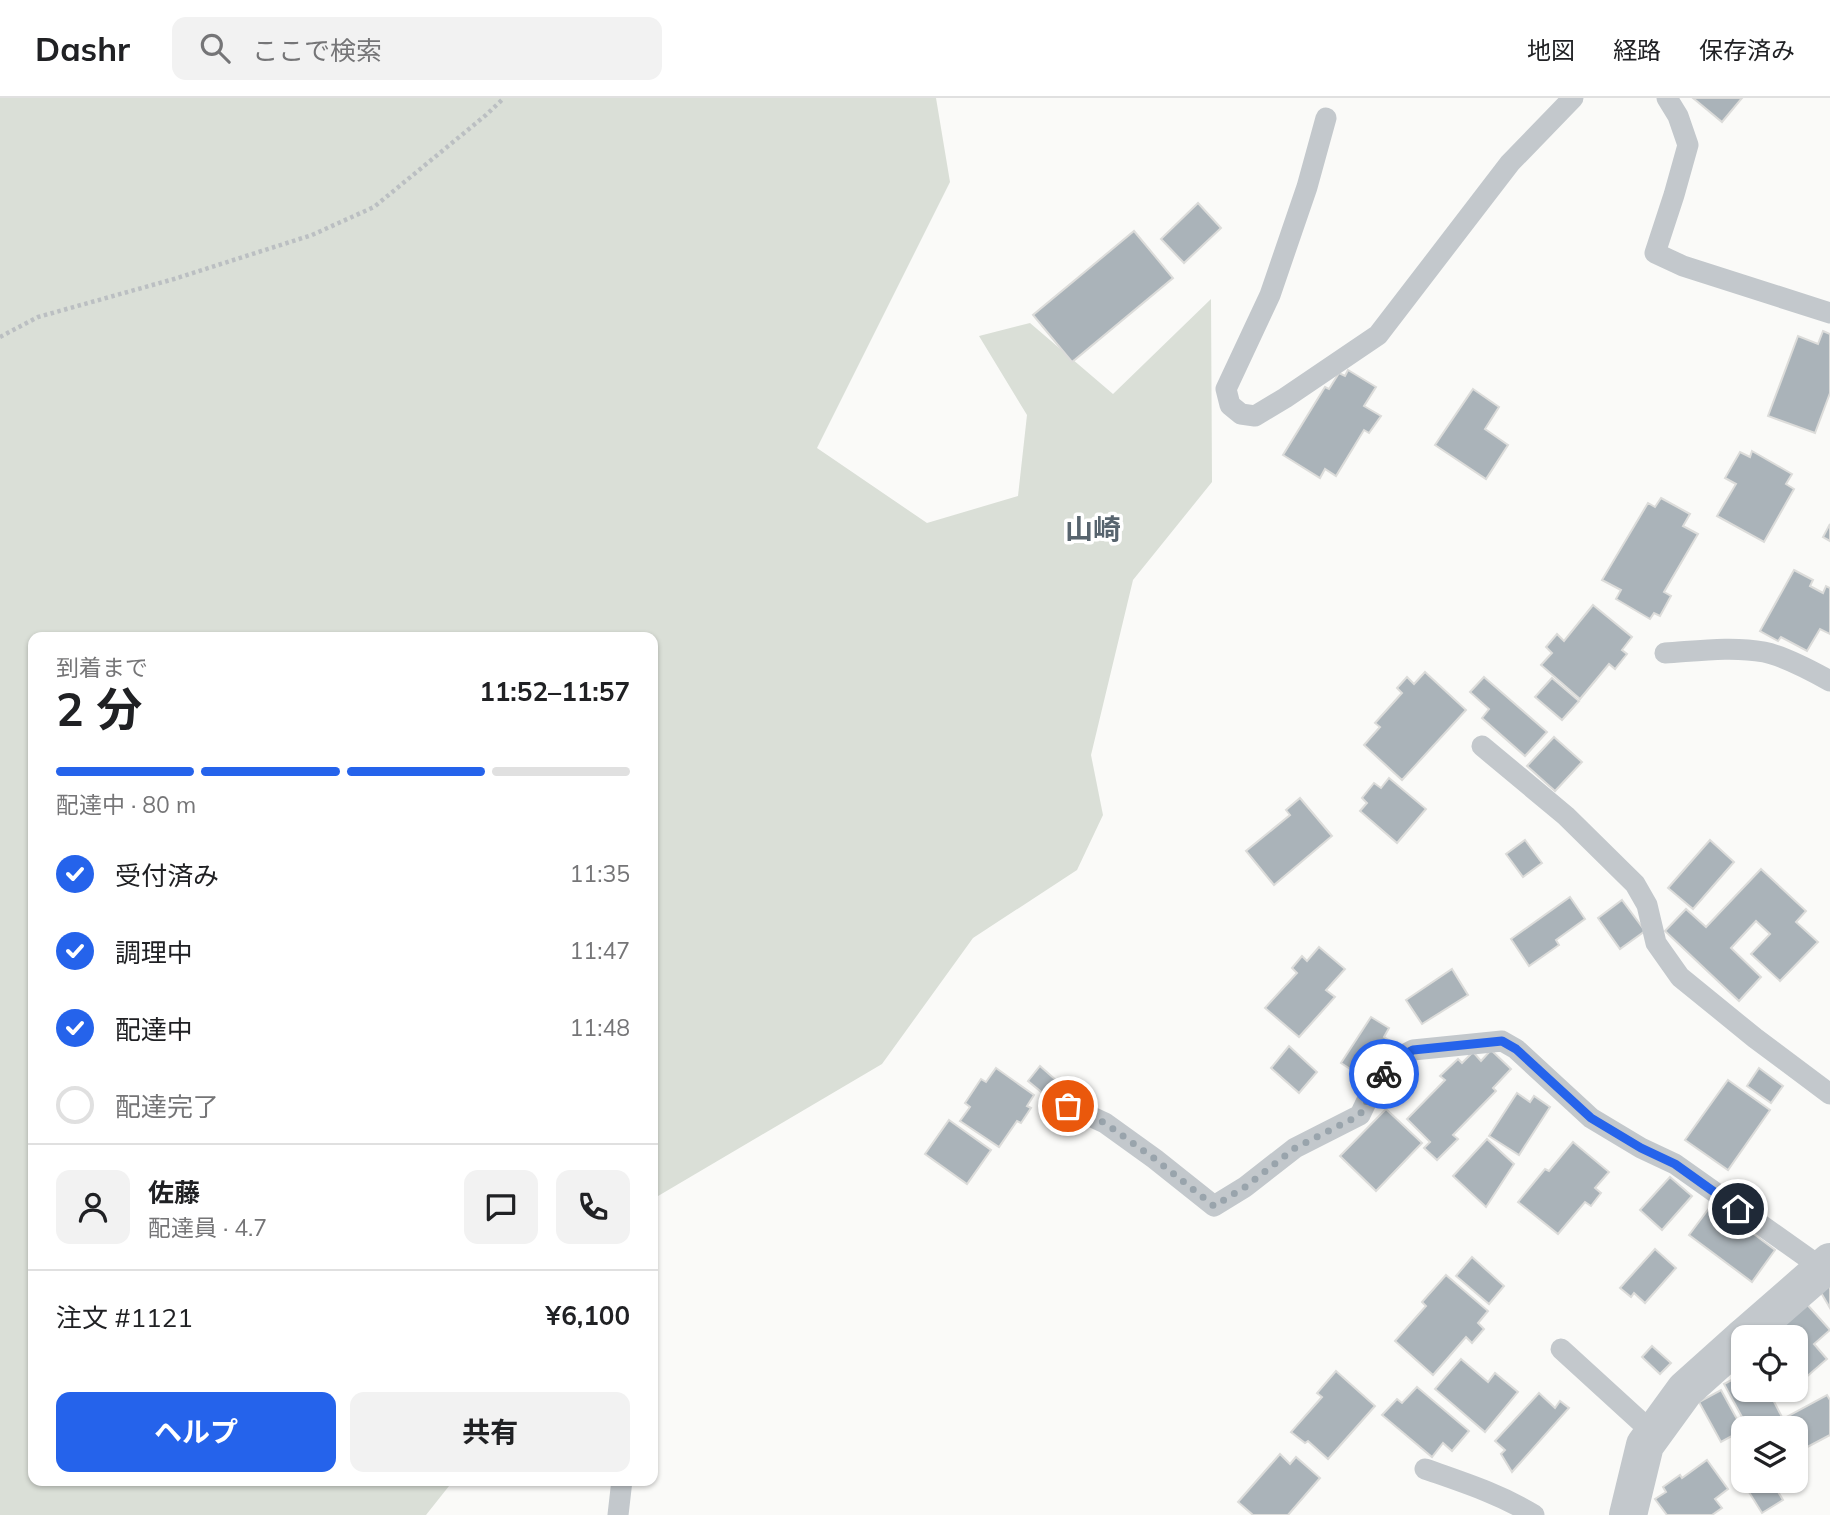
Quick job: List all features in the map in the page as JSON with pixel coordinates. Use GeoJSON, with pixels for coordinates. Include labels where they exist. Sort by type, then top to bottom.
{"type":"FeatureCollection","features":[{"type":"Feature","properties":{"kind":"street"},"geometry":{"type":"LineString","coordinates":[[1759,1325],[1826,1265]]}},
{"type":"Feature","properties":{"kind":"street"},"geometry":{"type":"LineString","coordinates":[[1628,1515],[1645,1445],[1685,1390],[1731,1349]]}},
{"type":"Feature","properties":{"kind":"lane"},"geometry":{"type":"LineString","coordinates":[[1326,118],[1307,187],[1270,295],[1226,389],[1230,405],[1241,414],[1255,416],[1378,335],[1510,163],[1573,98]]}},
{"type":"Feature","properties":{"kind":"lane"},"geometry":{"type":"LineString","coordinates":[[1667,98],[1678,116],[1688,145],[1655,253],[1683,266],[1830,313]]}},
{"type":"Feature","properties":{"kind":"lane"},"geometry":{"type":"LineString","coordinates":[[1665,653],[1722,650],[1766,652],[1830,681]]}},
{"type":"Feature","properties":{"kind":"lane"},"geometry":{"type":"LineString","coordinates":[[1482,746],[1566,816],[1635,884],[1647,905],[1656,943],[1681,976],[1755,1038],[1830,1094]]}},
{"type":"Feature","properties":{"kind":"lane"},"geometry":{"type":"LineString","coordinates":[[1068,1106],[1105,1123],[1214,1206],[1245,1187],[1295,1148],[1360,1115],[1370,1094],[1394,1060],[1413,1050],[1502,1041],[1516,1049],[1591,1118],[1641,1148],[1675,1164],[1826,1265]]}},
{"type":"Feature","properties":{"kind":"lane"},"geometry":{"type":"LineString","coordinates":[[1561,1349],[1653,1433]]}},
{"type":"Feature","properties":{"kind":"lane"},"geometry":{"type":"LineString","coordinates":[[1424,1469],[1494,1494],[1534,1515]]}},
{"type":"Feature","properties":{"kind":"lane"},"geometry":{"type":"LineString","coordinates":[[618,1515],[621,1486]]}},
{"type":"Feature","properties":{"kind":"path"},"geometry":{"type":"LineString","coordinates":[[0,337],[38,317],[174,279],[312,235],[374,206],[504,98]]}},
{"type":"Feature","properties":{"kind":"shaded area"},"geometry":{"type":"Polygon","coordinates":[[[0,98],[936,98],[950,182],[817,448],[927,523],[1018,496],[1027,415],[979,336],[1030,323],[1113,394],[1211,299],[1212,482],[1133,580],[1091,755],[1103,815],[1077,870],[973,938],[882,1064],[658,1196],[658,632],[28,632],[28,1486],[449,1486],[426,1515],[0,1515],[0,98]]]}},
{"type":"Feature","properties":{"kind":"building"},"geometry":{"type":"Polygon","coordinates":[[[1693,98],[1742,98],[1722,122],[1693,98]]]}},
{"type":"Feature","properties":{"kind":"building"},"geometry":{"type":"Polygon","coordinates":[[[1198,203],[1221,228],[1184,263],[1161,239],[1198,203]]]}},
{"type":"Feature","properties":{"kind":"building"},"geometry":{"type":"Polygon","coordinates":[[[1134,231],[1173,278],[1072,362],[1033,315],[1134,231]]]}},
{"type":"Feature","properties":{"kind":"building"},"geometry":{"type":"Polygon","coordinates":[[[1823,331],[1830,334],[1830,393],[1815,433],[1768,416],[1798,336],[1818,344],[1823,331]]]}},
{"type":"Feature","properties":{"kind":"building"},"geometry":{"type":"Polygon","coordinates":[[[1348,370],[1376,387],[1364,406],[1381,416],[1369,433],[1364,430],[1336,476],[1325,469],[1320,478],[1283,455],[1325,387],[1329,389],[1339,373],[1345,376],[1348,370]]]}},
{"type":"Feature","properties":{"kind":"building"},"geometry":{"type":"Polygon","coordinates":[[[1473,389],[1499,407],[1485,429],[1508,445],[1486,479],[1435,445],[1473,389]]]}},
{"type":"Feature","properties":{"kind":"building"},"geometry":{"type":"Polygon","coordinates":[[[1752,451],[1792,474],[1786,484],[1794,489],[1764,542],[1717,516],[1736,484],[1725,478],[1740,452],[1750,457],[1752,451]]]}},
{"type":"Feature","properties":{"kind":"building"},"geometry":{"type":"Polygon","coordinates":[[[1661,498],[1690,514],[1683,526],[1698,534],[1664,592],[1671,596],[1660,616],[1654,613],[1650,619],[1616,599],[1621,590],[1602,580],[1648,503],[1655,507],[1661,498]]]}},
{"type":"Feature","properties":{"kind":"building"},"geometry":{"type":"Polygon","coordinates":[[[1830,524],[1830,541],[1823,537],[1830,524]]]}},
{"type":"Feature","properties":{"kind":"building"},"geometry":{"type":"Polygon","coordinates":[[[1794,570],[1813,580],[1810,586],[1823,593],[1826,586],[1830,588],[1830,634],[1820,629],[1807,651],[1781,637],[1778,641],[1760,631],[1794,570]]]}},
{"type":"Feature","properties":{"kind":"building"},"geometry":{"type":"Polygon","coordinates":[[[1593,605],[1632,637],[1622,650],[1627,654],[1615,669],[1609,664],[1580,699],[1541,665],[1552,653],[1546,647],[1557,634],[1564,641],[1593,605]]]}},
{"type":"Feature","properties":{"kind":"building"},"geometry":{"type":"Polygon","coordinates":[[[1425,672],[1466,710],[1402,780],[1364,745],[1380,727],[1375,723],[1402,693],[1397,688],[1407,677],[1414,684],[1425,672]]]}},
{"type":"Feature","properties":{"kind":"building"},"geometry":{"type":"Polygon","coordinates":[[[1484,677],[1547,732],[1525,756],[1482,718],[1489,709],[1470,692],[1484,677]]]}},
{"type":"Feature","properties":{"kind":"building"},"geometry":{"type":"Polygon","coordinates":[[[1552,678],[1579,701],[1562,720],[1535,697],[1552,678]]]}},
{"type":"Feature","properties":{"kind":"building"},"geometry":{"type":"Polygon","coordinates":[[[1554,737],[1582,762],[1555,791],[1527,766],[1554,737]]]}},
{"type":"Feature","properties":{"kind":"building"},"geometry":{"type":"Polygon","coordinates":[[[1389,778],[1426,809],[1397,843],[1360,811],[1367,803],[1362,798],[1374,783],[1381,788],[1389,778]]]}},
{"type":"Feature","properties":{"kind":"building"},"geometry":{"type":"Polygon","coordinates":[[[1300,798],[1332,836],[1274,885],[1246,851],[1290,815],[1286,810],[1300,798]]]}},
{"type":"Feature","properties":{"kind":"building"},"geometry":{"type":"Polygon","coordinates":[[[1525,840],[1542,863],[1523,877],[1506,854],[1525,840]]]}},
{"type":"Feature","properties":{"kind":"building"},"geometry":{"type":"Polygon","coordinates":[[[1710,840],[1734,862],[1693,909],[1668,888],[1710,840]]]}},
{"type":"Feature","properties":{"kind":"building"},"geometry":{"type":"Polygon","coordinates":[[[1761,869],[1806,911],[1796,922],[1818,942],[1780,981],[1751,954],[1770,934],[1756,921],[1731,948],[1761,977],[1739,1001],[1665,931],[1686,909],[1706,927],[1761,869]]]}},
{"type":"Feature","properties":{"kind":"building"},"geometry":{"type":"Polygon","coordinates":[[[1570,897],[1585,919],[1556,940],[1559,945],[1529,966],[1511,939],[1570,897]]]}},
{"type":"Feature","properties":{"kind":"building"},"geometry":{"type":"Polygon","coordinates":[[[1622,900],[1645,931],[1620,949],[1598,918],[1622,900]]]}},
{"type":"Feature","properties":{"kind":"building"},"geometry":{"type":"Polygon","coordinates":[[[1319,947],[1345,969],[1326,990],[1335,997],[1299,1037],[1265,1008],[1297,973],[1292,968],[1302,956],[1307,961],[1319,947]]]}},
{"type":"Feature","properties":{"kind":"building"},"geometry":{"type":"Polygon","coordinates":[[[1452,969],[1468,995],[1422,1024],[1406,1000],[1452,969]]]}},
{"type":"Feature","properties":{"kind":"building"},"geometry":{"type":"Polygon","coordinates":[[[1371,1017],[1389,1028],[1384,1037],[1397,1045],[1372,1083],[1341,1063],[1371,1017]]]}},
{"type":"Feature","properties":{"kind":"building"},"geometry":{"type":"Polygon","coordinates":[[[1289,1046],[1317,1072],[1299,1093],[1271,1068],[1289,1046]]]}},
{"type":"Feature","properties":{"kind":"building"},"geometry":{"type":"Polygon","coordinates":[[[1491,1050],[1511,1069],[1493,1088],[1496,1091],[1453,1135],[1458,1139],[1437,1160],[1424,1148],[1430,1142],[1407,1119],[1445,1080],[1440,1076],[1458,1059],[1462,1063],[1473,1052],[1481,1061],[1491,1050]]]}},
{"type":"Feature","properties":{"kind":"building"},"geometry":{"type":"Polygon","coordinates":[[[1040,1066],[1057,1081],[1045,1095],[1028,1081],[1040,1066]]]}},
{"type":"Feature","properties":{"kind":"building"},"geometry":{"type":"Polygon","coordinates":[[[996,1068],[1034,1095],[1027,1106],[1031,1108],[1021,1123],[1017,1121],[999,1147],[960,1121],[970,1107],[965,1103],[981,1079],[986,1082],[996,1068]]]}},
{"type":"Feature","properties":{"kind":"building"},"geometry":{"type":"Polygon","coordinates":[[[1759,1068],[1783,1086],[1771,1103],[1747,1086],[1759,1068]]]}},
{"type":"Feature","properties":{"kind":"building"},"geometry":{"type":"Polygon","coordinates":[[[1728,1080],[1770,1110],[1728,1170],[1685,1140],[1728,1080]]]}},
{"type":"Feature","properties":{"kind":"building"},"geometry":{"type":"Polygon","coordinates":[[[1517,1093],[1530,1102],[1534,1096],[1550,1107],[1519,1155],[1489,1136],[1517,1093]]]}},
{"type":"Feature","properties":{"kind":"building"},"geometry":{"type":"Polygon","coordinates":[[[1386,1109],[1422,1143],[1376,1191],[1340,1156],[1386,1109]]]}},
{"type":"Feature","properties":{"kind":"building"},"geometry":{"type":"Polygon","coordinates":[[[949,1120],[991,1150],[967,1184],[925,1154],[949,1120]]]}},
{"type":"Feature","properties":{"kind":"building"},"geometry":{"type":"Polygon","coordinates":[[[1487,1139],[1514,1164],[1486,1207],[1453,1176],[1487,1139]]]}},
{"type":"Feature","properties":{"kind":"building"},"geometry":{"type":"Polygon","coordinates":[[[1573,1142],[1609,1172],[1595,1188],[1601,1193],[1591,1206],[1585,1202],[1558,1234],[1518,1202],[1545,1169],[1549,1171],[1573,1142]]]}},
{"type":"Feature","properties":{"kind":"building"},"geometry":{"type":"Polygon","coordinates":[[[1670,1177],[1692,1196],[1662,1230],[1640,1210],[1670,1177]]]}},
{"type":"Feature","properties":{"kind":"building"},"geometry":{"type":"Polygon","coordinates":[[[1713,1203],[1775,1250],[1752,1282],[1689,1235],[1713,1203]]]}},
{"type":"Feature","properties":{"kind":"building"},"geometry":{"type":"Polygon","coordinates":[[[1655,1249],[1676,1268],[1645,1303],[1634,1293],[1631,1297],[1620,1288],[1655,1249]]]}},
{"type":"Feature","properties":{"kind":"building"},"geometry":{"type":"Polygon","coordinates":[[[1472,1257],[1504,1286],[1489,1304],[1456,1276],[1472,1257]]]}},
{"type":"Feature","properties":{"kind":"building"},"geometry":{"type":"Polygon","coordinates":[[[1446,1275],[1488,1311],[1478,1323],[1484,1329],[1472,1343],[1466,1337],[1433,1375],[1395,1341],[1426,1306],[1422,1302],[1446,1275]]]}},
{"type":"Feature","properties":{"kind":"building"},"geometry":{"type":"Polygon","coordinates":[[[1830,1286],[1830,1308],[1820,1291],[1830,1286]]]}},
{"type":"Feature","properties":{"kind":"building"},"geometry":{"type":"Polygon","coordinates":[[[1804,1301],[1830,1330],[1814,1344],[1827,1359],[1808,1376],[1808,1325],[1776,1325],[1804,1301]]]}},
{"type":"Feature","properties":{"kind":"building"},"geometry":{"type":"Polygon","coordinates":[[[1652,1346],[1671,1363],[1660,1374],[1642,1357],[1652,1346]]]}},
{"type":"Feature","properties":{"kind":"building"},"geometry":{"type":"Polygon","coordinates":[[[1461,1359],[1488,1382],[1495,1373],[1518,1392],[1485,1432],[1435,1389],[1461,1359]]]}},
{"type":"Feature","properties":{"kind":"building"},"geometry":{"type":"Polygon","coordinates":[[[1336,1371],[1375,1406],[1328,1459],[1308,1441],[1305,1443],[1291,1432],[1322,1397],[1317,1393],[1336,1371]]]}},
{"type":"Feature","properties":{"kind":"building"},"geometry":{"type":"Polygon","coordinates":[[[1731,1380],[1731,1397],[1724,1384],[1731,1380]]]}},
{"type":"Feature","properties":{"kind":"building"},"geometry":{"type":"Polygon","coordinates":[[[1417,1387],[1469,1431],[1452,1451],[1443,1443],[1432,1457],[1382,1415],[1397,1399],[1402,1403],[1417,1387]]]}},
{"type":"Feature","properties":{"kind":"building"},"geometry":{"type":"Polygon","coordinates":[[[1721,1390],[1735,1416],[1731,1416],[1731,1437],[1721,1442],[1699,1402],[1721,1390]]]}},
{"type":"Feature","properties":{"kind":"building"},"geometry":{"type":"Polygon","coordinates":[[[1539,1393],[1555,1408],[1560,1401],[1569,1408],[1512,1472],[1501,1454],[1505,1450],[1495,1441],[1539,1393]]]}},
{"type":"Feature","properties":{"kind":"building"},"geometry":{"type":"Polygon","coordinates":[[[1827,1395],[1830,1400],[1830,1435],[1808,1447],[1808,1416],[1788,1416],[1827,1395]]]}},
{"type":"Feature","properties":{"kind":"building"},"geometry":{"type":"Polygon","coordinates":[[[1734,1402],[1774,1402],[1781,1416],[1741,1416],[1734,1402]]]}},
{"type":"Feature","properties":{"kind":"building"},"geometry":{"type":"Polygon","coordinates":[[[1280,1454],[1290,1464],[1296,1457],[1320,1478],[1288,1515],[1253,1515],[1238,1502],[1280,1454]]]}},
{"type":"Feature","properties":{"kind":"building"},"geometry":{"type":"Polygon","coordinates":[[[1707,1460],[1728,1489],[1715,1499],[1722,1508],[1712,1515],[1667,1515],[1655,1499],[1666,1492],[1663,1487],[1680,1475],[1682,1478],[1707,1460]]]}},
{"type":"Feature","properties":{"kind":"building"},"geometry":{"type":"Polygon","coordinates":[[[1750,1493],[1779,1493],[1783,1500],[1762,1513],[1750,1493]]]}},
{"type":"Feature","properties":{"kind":"way so far"},"geometry":{"type":"LineString","coordinates":[[1068,1106],[1105,1123],[1214,1206],[1245,1187],[1295,1148],[1360,1115],[1384,1074]]}},
{"type":"Feature","properties":{"kind":"district","name":"山崎"},"geometry":{"type":"Point","coordinates":[1093,529]}},
{"type":"Feature","properties":{"kind":"route"},"geometry":{"type":"LineString","coordinates":[[1384,1074],[1394,1060],[1413,1050],[1502,1041],[1516,1049],[1591,1118],[1641,1148],[1675,1164],[1738,1209]]}}]}
